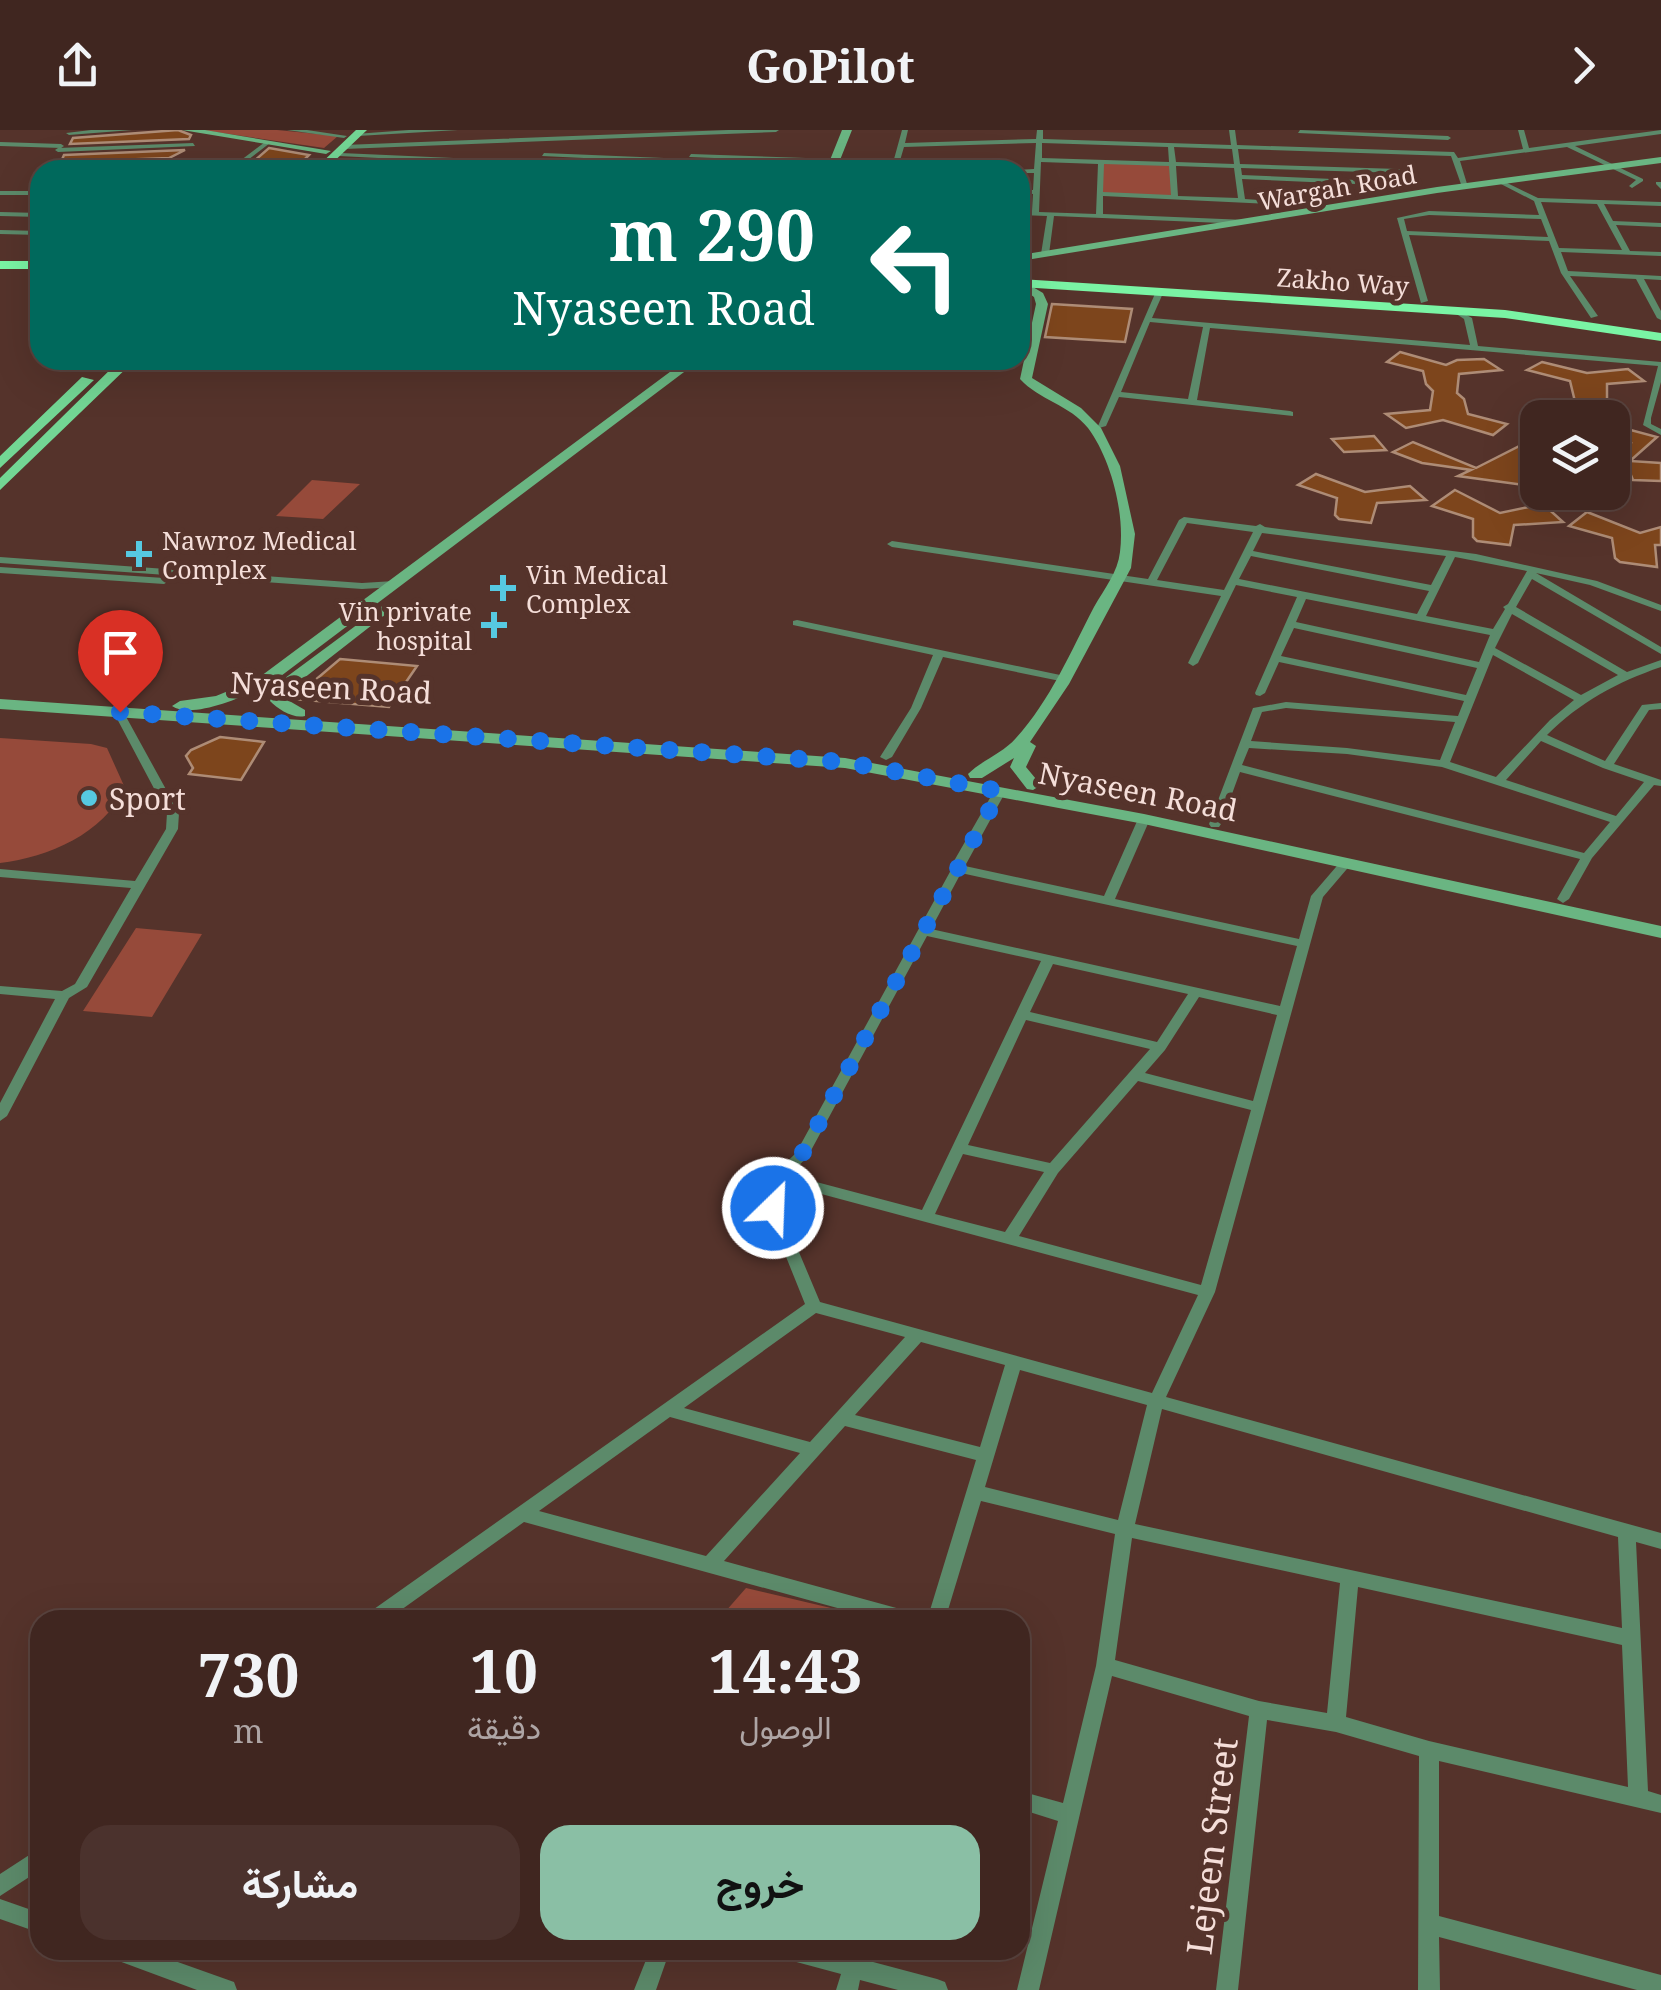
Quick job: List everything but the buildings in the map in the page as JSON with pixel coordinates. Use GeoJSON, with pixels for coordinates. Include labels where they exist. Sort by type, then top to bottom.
{"type":"FeatureCollection","features":[{"type":"Feature","properties":{"kind":"highway"},"geometry":{"type":"LineString","coordinates":[[0,256],[30,256]]}},
{"type":"Feature","properties":{"kind":"highway"},"geometry":{"type":"LineString","coordinates":[[0,264],[30,265]]}},
{"type":"Feature","properties":{"kind":"highway","name":"Zakho Way"},"geometry":{"type":"LineString","coordinates":[[1030,275],[1223,292],[1424,301],[1661,326]]}},
{"type":"Feature","properties":{"kind":"highway","name":"Zakho Way"},"geometry":{"type":"LineString","coordinates":[[1031,286],[1223,292]]}},
{"type":"Feature","properties":{"kind":"highway","name":"Zakho Way"},"geometry":{"type":"LineString","coordinates":[[1257,294],[1578,322],[1639,332],[1661,340]]}},
{"type":"Feature","properties":{"kind":"main road"},"geometry":{"type":"LineString","coordinates":[[320,160],[345,140]]}},
{"type":"Feature","properties":{"kind":"main road"},"geometry":{"type":"LineString","coordinates":[[328,160],[345,140]]}},
{"type":"Feature","properties":{"kind":"main road"},"geometry":{"type":"LineString","coordinates":[[0,464],[7,452],[97,370]]}},
{"type":"Feature","properties":{"kind":"main road"},"geometry":{"type":"LineString","coordinates":[[0,486],[118,370]]}},
{"type":"Feature","properties":{"kind":"street"},"geometry":{"type":"LineString","coordinates":[[54,160],[70,131],[129,130]]}},
{"type":"Feature","properties":{"kind":"street"},"geometry":{"type":"LineString","coordinates":[[290,130],[470,160]]}},
{"type":"Feature","properties":{"kind":"street"},"geometry":{"type":"LineString","coordinates":[[345,140],[455,130]]}},
{"type":"Feature","properties":{"kind":"street"},"geometry":{"type":"LineString","coordinates":[[526,139],[532,130]]}},
{"type":"Feature","properties":{"kind":"street"},"geometry":{"type":"LineString","coordinates":[[188,160],[192,131],[267,143],[703,137],[780,130],[772,159]]}},
{"type":"Feature","properties":{"kind":"street"},"geometry":{"type":"LineString","coordinates":[[835,160],[847,130]]}},
{"type":"Feature","properties":{"kind":"street"},"geometry":{"type":"LineString","coordinates":[[897,160],[904,130]]}},
{"type":"Feature","properties":{"kind":"street"},"geometry":{"type":"LineString","coordinates":[[1035,214],[1040,130]]}},
{"type":"Feature","properties":{"kind":"street"},"geometry":{"type":"LineString","coordinates":[[1099,130],[1100,142]]}},
{"type":"Feature","properties":{"kind":"street"},"geometry":{"type":"LineString","coordinates":[[1232,130],[1242,200]]}},
{"type":"Feature","properties":{"kind":"street"},"geometry":{"type":"LineString","coordinates":[[1521,130],[1526,150]]}},
{"type":"Feature","properties":{"kind":"street"},"geometry":{"type":"LineString","coordinates":[[1303,149],[1300,131],[1447,134],[1465,186]]}},
{"type":"Feature","properties":{"kind":"street"},"geometry":{"type":"LineString","coordinates":[[900,145],[1100,142],[1455,157],[1661,132]]}},
{"type":"Feature","properties":{"kind":"street"},"geometry":{"type":"LineString","coordinates":[[690,158],[703,137]]}},
{"type":"Feature","properties":{"kind":"street"},"geometry":{"type":"LineString","coordinates":[[540,160],[553,138]]}},
{"type":"Feature","properties":{"kind":"street"},"geometry":{"type":"LineString","coordinates":[[477,160],[496,140]]}},
{"type":"Feature","properties":{"kind":"street"},"geometry":{"type":"LineString","coordinates":[[244,160],[267,143]]}},
{"type":"Feature","properties":{"kind":"street"},"geometry":{"type":"LineString","coordinates":[[962,160],[965,143]]}},
{"type":"Feature","properties":{"kind":"street"},"geometry":{"type":"LineString","coordinates":[[0,144],[59,148],[193,145]]}},
{"type":"Feature","properties":{"kind":"street"},"geometry":{"type":"LineString","coordinates":[[1568,144],[1641,180],[1632,186]]}},
{"type":"Feature","properties":{"kind":"street"},"geometry":{"type":"LineString","coordinates":[[1171,145],[1175,198]]}},
{"type":"Feature","properties":{"kind":"street"},"geometry":{"type":"LineString","coordinates":[[1239,178],[1405,190],[1396,153]]}},
{"type":"Feature","properties":{"kind":"street"},"geometry":{"type":"LineString","coordinates":[[544,155],[782,160]]}},
{"type":"Feature","properties":{"kind":"street"},"geometry":{"type":"LineString","coordinates":[[1038,160],[1399,172]]}},
{"type":"Feature","properties":{"kind":"street","name":"Wargah Road"},"geometry":{"type":"LineString","coordinates":[[1030,256],[1252,222],[1405,190],[1501,182],[1661,160]]}},
{"type":"Feature","properties":{"kind":"street"},"geometry":{"type":"LineString","coordinates":[[1099,216],[1101,162]]}},
{"type":"Feature","properties":{"kind":"street"},"geometry":{"type":"LineString","coordinates":[[1030,171],[1038,171]]}},
{"type":"Feature","properties":{"kind":"street"},"geometry":{"type":"LineString","coordinates":[[1501,182],[1537,200],[1661,204]]}},
{"type":"Feature","properties":{"kind":"street"},"geometry":{"type":"LineString","coordinates":[[0,193],[30,192]]}},
{"type":"Feature","properties":{"kind":"street"},"geometry":{"type":"LineString","coordinates":[[1030,192],[1036,192]]}},
{"type":"Feature","properties":{"kind":"street"},"geometry":{"type":"LineString","coordinates":[[1100,194],[1270,202]]}},
{"type":"Feature","properties":{"kind":"street"},"geometry":{"type":"LineString","coordinates":[[1537,200],[1566,273],[1594,316]]}},
{"type":"Feature","properties":{"kind":"street"},"geometry":{"type":"LineString","coordinates":[[1599,202],[1627,252]]}},
{"type":"Feature","properties":{"kind":"street"},"geometry":{"type":"LineString","coordinates":[[26,214],[30,208]]}},
{"type":"Feature","properties":{"kind":"street"},"geometry":{"type":"LineString","coordinates":[[0,214],[30,214]]}},
{"type":"Feature","properties":{"kind":"street"},"geometry":{"type":"LineString","coordinates":[[1030,214],[1252,222]]}},
{"type":"Feature","properties":{"kind":"street"},"geometry":{"type":"LineString","coordinates":[[1044,254],[1052,214]]}},
{"type":"Feature","properties":{"kind":"street"},"geometry":{"type":"LineString","coordinates":[[1424,301],[1400,218],[1412,214],[1543,217]]}},
{"type":"Feature","properties":{"kind":"street"},"geometry":{"type":"LineString","coordinates":[[1611,223],[1661,225]]}},
{"type":"Feature","properties":{"kind":"street"},"geometry":{"type":"LineString","coordinates":[[0,232],[30,233]]}},
{"type":"Feature","properties":{"kind":"street"},"geometry":{"type":"LineString","coordinates":[[1404,233],[1553,240]]}},
{"type":"Feature","properties":{"kind":"street"},"geometry":{"type":"LineString","coordinates":[[1558,250],[1661,254]]}},
{"type":"Feature","properties":{"kind":"street"},"geometry":{"type":"LineString","coordinates":[[1566,273],[1661,278]]}},
{"type":"Feature","properties":{"kind":"street"},"geometry":{"type":"LineString","coordinates":[[1638,277],[1661,318]]}},
{"type":"Feature","properties":{"kind":"street"},"geometry":{"type":"LineString","coordinates":[[1031,286],[1065,286]]}},
{"type":"Feature","properties":{"kind":"street"},"geometry":{"type":"LineString","coordinates":[[1009,765],[1012,754],[1065,678],[1138,546],[1118,459],[1102,426],[1085,410],[1047,391],[1032,378],[1048,302],[1044,293],[1031,286]]}},
{"type":"Feature","properties":{"kind":"street"},"geometry":{"type":"LineString","coordinates":[[1030,360],[1042,304],[1031,286]]}},
{"type":"Feature","properties":{"kind":"street"},"geometry":{"type":"LineString","coordinates":[[1646,290],[1661,293]]}},
{"type":"Feature","properties":{"kind":"street"},"geometry":{"type":"LineString","coordinates":[[1102,426],[1160,292]]}},
{"type":"Feature","properties":{"kind":"street"},"geometry":{"type":"LineString","coordinates":[[1468,314],[1475,349]]}},
{"type":"Feature","properties":{"kind":"street"},"geometry":{"type":"LineString","coordinates":[[1150,320],[1661,366],[1647,418],[1647,425],[1661,432]]}},
{"type":"Feature","properties":{"kind":"street"},"geometry":{"type":"LineString","coordinates":[[1192,402],[1206,324]]}},
{"type":"Feature","properties":{"kind":"street"},"geometry":{"type":"LineString","coordinates":[[684,375],[687,370]]}},
{"type":"Feature","properties":{"kind":"street"},"geometry":{"type":"LineString","coordinates":[[255,687],[259,694],[280,692],[439,559],[693,370]]}},
{"type":"Feature","properties":{"kind":"street"},"geometry":{"type":"LineString","coordinates":[[976,774],[1009,765],[1021,756],[1082,660],[1120,580],[1130,548],[1108,451],[1086,418],[1040,392],[1026,379],[1028,370]]}},
{"type":"Feature","properties":{"kind":"street"},"geometry":{"type":"LineString","coordinates":[[1117,394],[1290,414]]}},
{"type":"Feature","properties":{"kind":"street"},"geometry":{"type":"LineString","coordinates":[[1150,584],[1184,520],[1452,554],[1593,583],[1661,608]]}},
{"type":"Feature","properties":{"kind":"street"},"geometry":{"type":"LineString","coordinates":[[1193,663],[1260,527]]}},
{"type":"Feature","properties":{"kind":"street"},"geometry":{"type":"LineString","coordinates":[[892,544],[1228,594]]}},
{"type":"Feature","properties":{"kind":"street"},"geometry":{"type":"LineString","coordinates":[[1246,552],[1434,588]]}},
{"type":"Feature","properties":{"kind":"street"},"geometry":{"type":"LineString","coordinates":[[1420,618],[1452,554]]}},
{"type":"Feature","properties":{"kind":"street"},"geometry":{"type":"LineString","coordinates":[[0,570],[363,594],[394,584],[439,559]]}},
{"type":"Feature","properties":{"kind":"street"},"geometry":{"type":"LineString","coordinates":[[0,560],[363,594]]}},
{"type":"Feature","properties":{"kind":"street"},"geometry":{"type":"LineString","coordinates":[[1444,764],[1496,633],[1533,572]]}},
{"type":"Feature","properties":{"kind":"street"},"geometry":{"type":"LineString","coordinates":[[1533,572],[1661,651]]}},
{"type":"Feature","properties":{"kind":"street"},"geometry":{"type":"LineString","coordinates":[[1232,581],[1496,633]]}},
{"type":"Feature","properties":{"kind":"street"},"geometry":{"type":"LineString","coordinates":[[180,706],[220,700],[255,687],[363,594]]}},
{"type":"Feature","properties":{"kind":"street"},"geometry":{"type":"LineString","coordinates":[[1260,693],[1303,595]]}},
{"type":"Feature","properties":{"kind":"street"},"geometry":{"type":"LineString","coordinates":[[1508,608],[1625,675]]}},
{"type":"Feature","properties":{"kind":"street"},"geometry":{"type":"LineString","coordinates":[[798,623],[1065,678]]}},
{"type":"Feature","properties":{"kind":"street"},"geometry":{"type":"LineString","coordinates":[[1290,624],[1483,666]]}},
{"type":"Feature","properties":{"kind":"street"},"geometry":{"type":"LineString","coordinates":[[1490,649],[1578,698]]}},
{"type":"Feature","properties":{"kind":"street"},"geometry":{"type":"LineString","coordinates":[[886,756],[916,708],[939,652]]}},
{"type":"Feature","properties":{"kind":"street"},"geometry":{"type":"LineString","coordinates":[[1276,658],[1468,699]]}},
{"type":"Feature","properties":{"kind":"street"},"geometry":{"type":"LineString","coordinates":[[1500,780],[1578,698],[1661,663]]}},
{"type":"Feature","properties":{"kind":"street","name":"Nyaseen Road"},"geometry":{"type":"LineString","coordinates":[[0,690],[121,707],[845,762],[1144,819],[1215,824],[1661,919]]}},
{"type":"Feature","properties":{"kind":"street"},"geometry":{"type":"LineString","coordinates":[[280,692],[278,701],[298,713]]}},
{"type":"Feature","properties":{"kind":"street","name":"Nyaseen Road"},"geometry":{"type":"LineString","coordinates":[[0,704],[180,706],[750,743],[886,756],[1033,785],[1346,862],[1661,932]]}},
{"type":"Feature","properties":{"kind":"street"},"geometry":{"type":"LineString","coordinates":[[1215,824],[1257,710],[1268,706],[1460,719]]}},
{"type":"Feature","properties":{"kind":"street"},"geometry":{"type":"LineString","coordinates":[[1607,766],[1646,707],[1661,706]]}},
{"type":"Feature","properties":{"kind":"street"},"geometry":{"type":"LineString","coordinates":[[0,1116],[64,996],[84,982],[172,829],[174,813],[121,707]]}},
{"type":"Feature","properties":{"kind":"street"},"geometry":{"type":"LineString","coordinates":[[1540,736],[1607,766],[1657,782],[1587,857],[1563,899]]}},
{"type":"Feature","properties":{"kind":"street"},"geometry":{"type":"LineString","coordinates":[[1245,744],[1347,751],[1444,764],[1618,820]]}},
{"type":"Feature","properties":{"kind":"street"},"geometry":{"type":"LineString","coordinates":[[1009,765],[1033,785]]}},
{"type":"Feature","properties":{"kind":"street"},"geometry":{"type":"LineString","coordinates":[[1235,768],[1587,857]]}},
{"type":"Feature","properties":{"kind":"street"},"geometry":{"type":"LineString","coordinates":[[814,1306],[773,1208],[772,1192],[778,1177],[801,1156],[1000,791]]}},
{"type":"Feature","properties":{"kind":"street"},"geometry":{"type":"LineString","coordinates":[[1108,901],[1144,819]]}},
{"type":"Feature","properties":{"kind":"street"},"geometry":{"type":"LineString","coordinates":[[1028,1990],[1105,1666],[1125,1529],[1156,1401],[1207,1292],[1317,896],[1346,862]]}},
{"type":"Feature","properties":{"kind":"street"},"geometry":{"type":"LineString","coordinates":[[956,868],[1304,944]]}},
{"type":"Feature","properties":{"kind":"street"},"geometry":{"type":"LineString","coordinates":[[0,873],[137,885]]}},
{"type":"Feature","properties":{"kind":"street"},"geometry":{"type":"LineString","coordinates":[[922,931],[1285,1012]]}},
{"type":"Feature","properties":{"kind":"street"},"geometry":{"type":"LineString","coordinates":[[926,1217],[1049,958]]}},
{"type":"Feature","properties":{"kind":"street"},"geometry":{"type":"LineString","coordinates":[[0,990],[64,996]]}},
{"type":"Feature","properties":{"kind":"street"},"geometry":{"type":"LineString","coordinates":[[1010,1240],[1053,1169],[1160,1047],[1196,992]]}},
{"type":"Feature","properties":{"kind":"street"},"geometry":{"type":"LineString","coordinates":[[1022,1015],[1160,1047]]}},
{"type":"Feature","properties":{"kind":"street"},"geometry":{"type":"LineString","coordinates":[[1135,1075],[1258,1106]]}},
{"type":"Feature","properties":{"kind":"street"},"geometry":{"type":"LineString","coordinates":[[959,1148],[1053,1169]]}},
{"type":"Feature","properties":{"kind":"street"},"geometry":{"type":"LineString","coordinates":[[778,1177],[1207,1292]]}},
{"type":"Feature","properties":{"kind":"street"},"geometry":{"type":"LineString","coordinates":[[814,1306],[1661,1542]]}},
{"type":"Feature","properties":{"kind":"street"},"geometry":{"type":"LineString","coordinates":[[387,1610],[814,1306]]}},
{"type":"Feature","properties":{"kind":"street"},"geometry":{"type":"LineString","coordinates":[[710,1565],[917,1336]]}},
{"type":"Feature","properties":{"kind":"street"},"geometry":{"type":"LineString","coordinates":[[939,1610],[1014,1363]]}},
{"type":"Feature","properties":{"kind":"street"},"geometry":{"type":"LineString","coordinates":[[667,1410],[814,1450]]}},
{"type":"Feature","properties":{"kind":"street"},"geometry":{"type":"LineString","coordinates":[[842,1418],[986,1456]]}},
{"type":"Feature","properties":{"kind":"street"},"geometry":{"type":"LineString","coordinates":[[975,1492],[1125,1529],[1630,1638]]}},
{"type":"Feature","properties":{"kind":"street"},"geometry":{"type":"LineString","coordinates":[[522,1514],[874,1610]]}},
{"type":"Feature","properties":{"kind":"street"},"geometry":{"type":"LineString","coordinates":[[1628,1532],[1638,1798]]}},
{"type":"Feature","properties":{"kind":"street"},"geometry":{"type":"LineString","coordinates":[[1336,1723],[1350,1577]]}},
{"type":"Feature","properties":{"kind":"street"},"geometry":{"type":"LineString","coordinates":[[1105,1666],[1260,1710],[1336,1723],[1429,1750],[1661,1804]]}},
{"type":"Feature","properties":{"kind":"street","name":"Lejeen Street"},"geometry":{"type":"LineString","coordinates":[[1227,1990],[1260,1710]]}},
{"type":"Feature","properties":{"kind":"street"},"geometry":{"type":"LineString","coordinates":[[1429,1750],[1429,1990]]}},
{"type":"Feature","properties":{"kind":"street"},"geometry":{"type":"LineString","coordinates":[[1030,1803],[1070,1814]]}},
{"type":"Feature","properties":{"kind":"street"},"geometry":{"type":"LineString","coordinates":[[0,1886],[30,1865]]}},
{"type":"Feature","properties":{"kind":"street"},"geometry":{"type":"LineString","coordinates":[[0,1909],[30,1920]]}},
{"type":"Feature","properties":{"kind":"street"},"geometry":{"type":"LineString","coordinates":[[1430,1924],[1661,1986]]}},
{"type":"Feature","properties":{"kind":"street"},"geometry":{"type":"LineString","coordinates":[[142,1960],[226,1990]]}},
{"type":"Feature","properties":{"kind":"street"},"geometry":{"type":"LineString","coordinates":[[645,1990],[656,1960]]}},
{"type":"Feature","properties":{"kind":"street"},"geometry":{"type":"LineString","coordinates":[[810,1960],[850,1979],[936,1990]]}},
{"type":"Feature","properties":{"kind":"shaded area"},"geometry":{"type":"Polygon","coordinates":[[[202,130],[277,130],[338,136],[324,148],[202,130]]]}},
{"type":"Feature","properties":{"kind":"shaded area"},"geometry":{"type":"Polygon","coordinates":[[[1101,162],[1175,165],[1175,197],[1100,194],[1101,162]]]}},
{"type":"Feature","properties":{"kind":"shaded area"},"geometry":{"type":"Polygon","coordinates":[[[312,480],[360,484],[323,519],[276,516],[312,480]]]}},
{"type":"Feature","properties":{"kind":"shaded area"},"geometry":{"type":"Polygon","coordinates":[[[0,738],[107,748],[125,788],[103,818],[73,840],[37,855],[0,863],[0,738]]]}},
{"type":"Feature","properties":{"kind":"shaded area"},"geometry":{"type":"Polygon","coordinates":[[[136,928],[202,934],[152,1017],[83,1011],[136,928]]]}},
{"type":"Feature","properties":{"kind":"shaded area"},"geometry":{"type":"Polygon","coordinates":[[[746,1588],[840,1610],[727,1610],[746,1588]]]}},
{"type":"Feature","properties":{"kind":"place","name":"Nawroz Medical Complex"},"geometry":{"type":"Point","coordinates":[139,554]}},
{"type":"Feature","properties":{"kind":"place","name":"Vin Medical Complex"},"geometry":{"type":"Point","coordinates":[503,588]}},
{"type":"Feature","properties":{"kind":"place","name":"Vin private hospital"},"geometry":{"type":"Point","coordinates":[494,625]}},
{"type":"Feature","properties":{"kind":"place","name":"Sport"},"geometry":{"type":"Point","coordinates":[89,798]}},
{"type":"Feature","properties":{"kind":"route"},"geometry":{"type":"LineString","coordinates":[[120,712],[845,762],[1000,791],[801,1156],[778,1177],[772,1192],[773,1208]]}}]}
